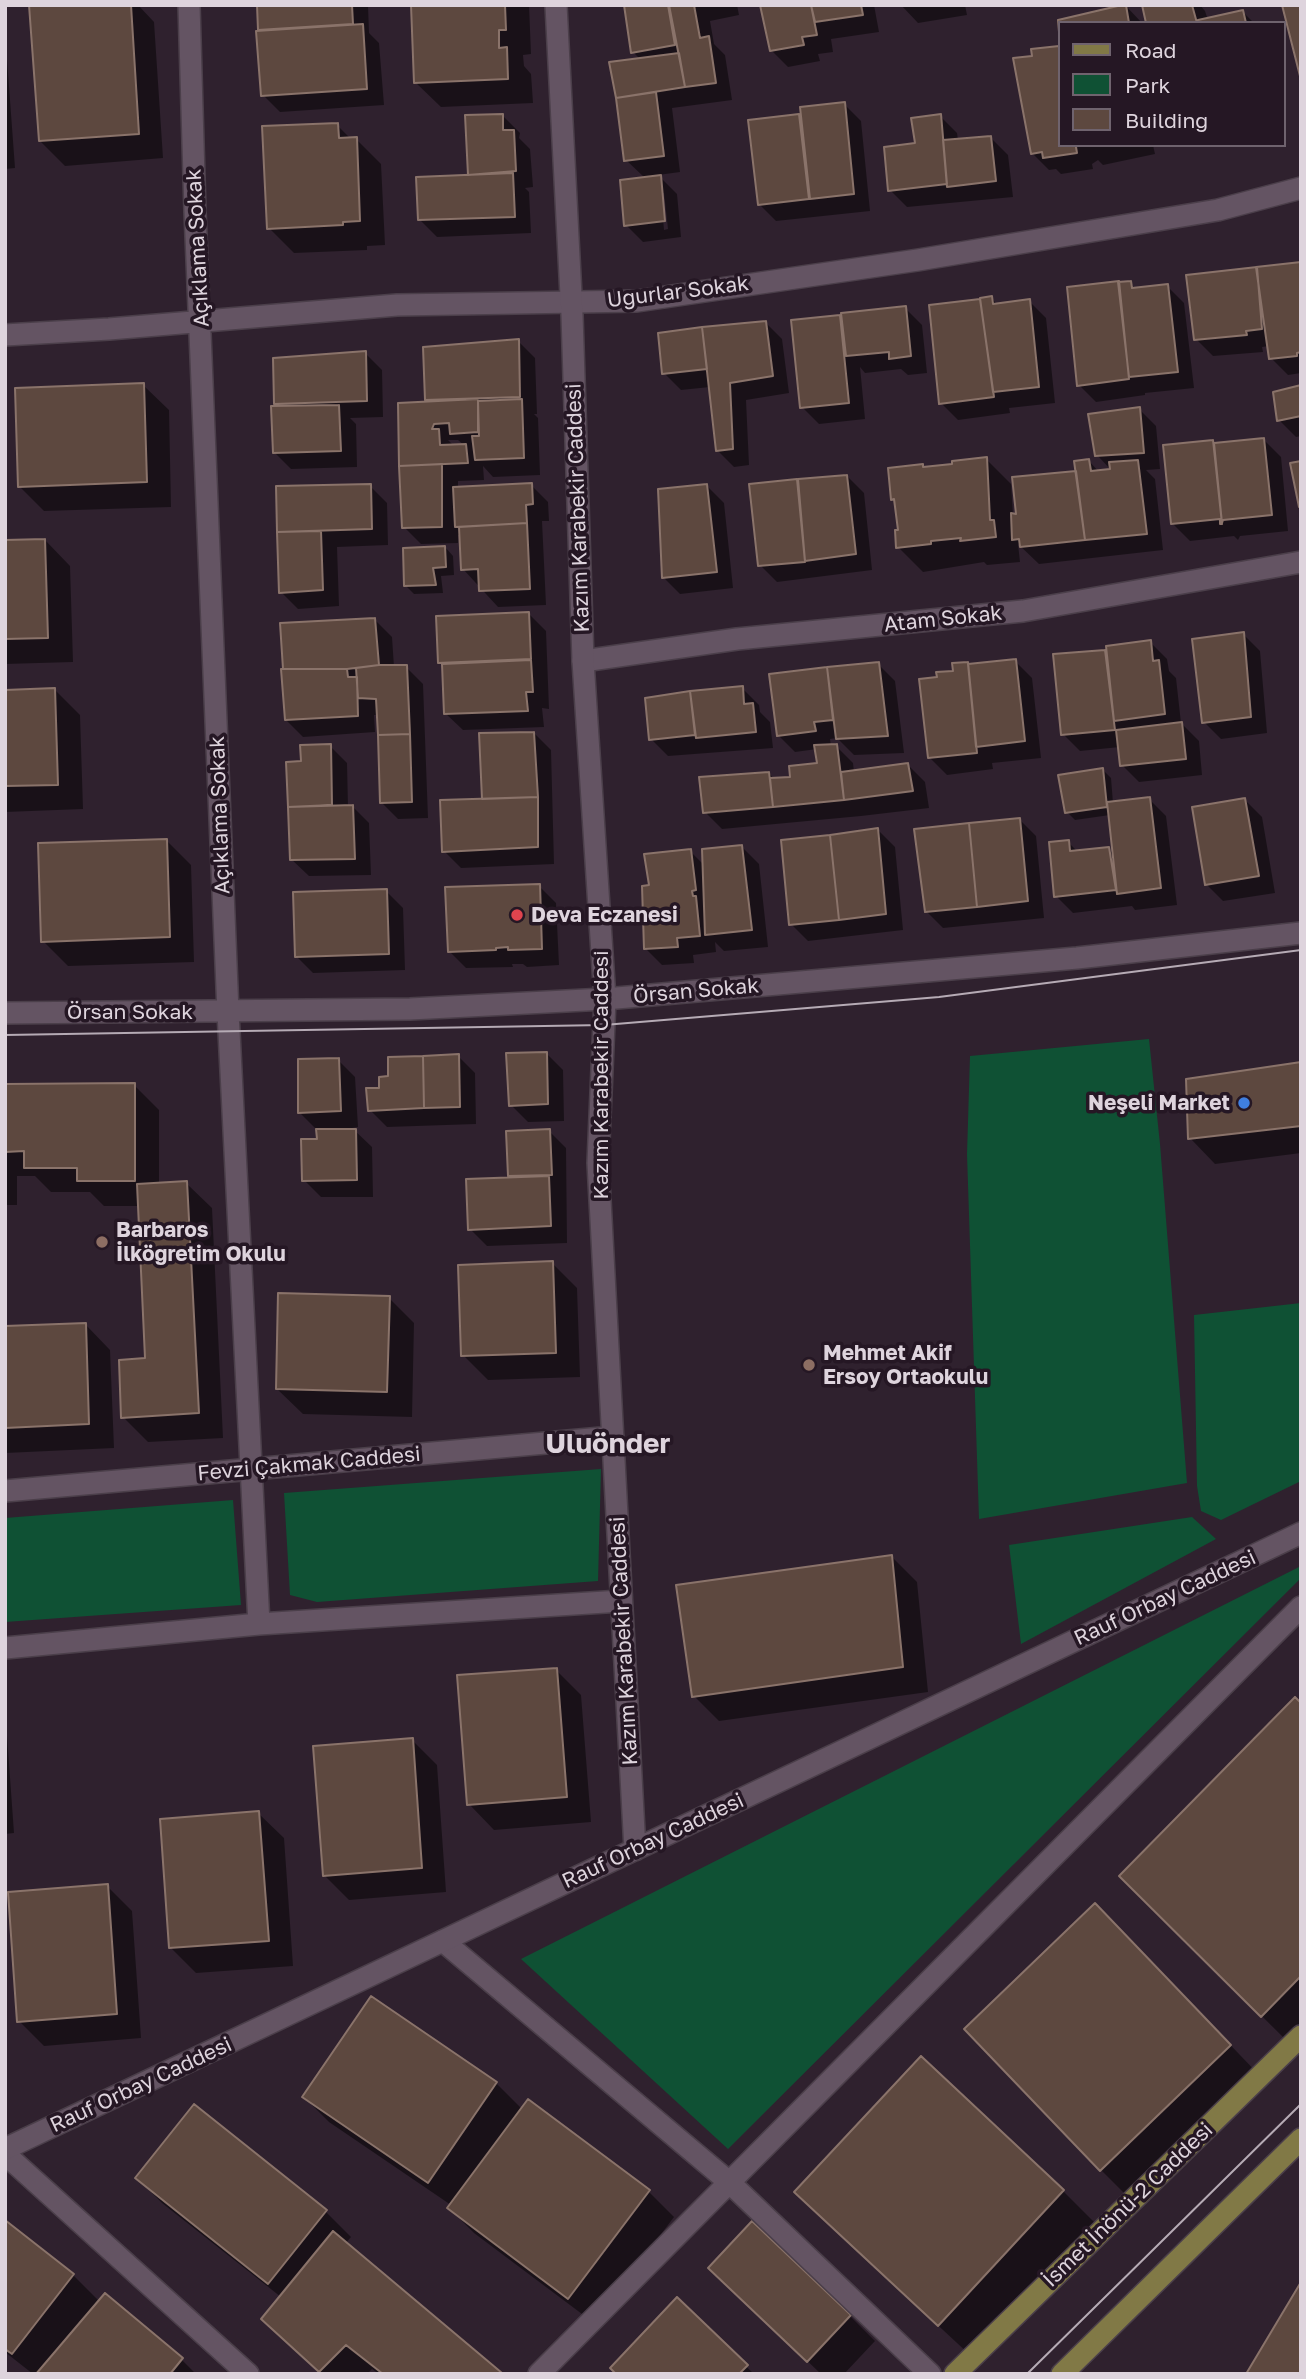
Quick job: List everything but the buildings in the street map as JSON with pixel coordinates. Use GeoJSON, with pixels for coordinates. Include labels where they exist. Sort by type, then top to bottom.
{"type":"FeatureCollection","features":[{"type":"Feature","properties":{"kind":"main road","name":"İsmet İnönü-2 Caddesi"},"geometry":{"type":"LineString","coordinates":[[955,2374],[1301,2036]]}},
{"type":"Feature","properties":{"kind":"main road"},"geometry":{"type":"LineString","coordinates":[[1062,2374],[1301,2139]]}},
{"type":"Feature","properties":{"kind":"street","name":"Açıklama Sokak"},"geometry":{"type":"LineString","coordinates":[[189,5],[228,1012],[260,1624]]}},
{"type":"Feature","properties":{"kind":"street","name":"Kazım Karabekir Caddesi"},"geometry":{"type":"LineString","coordinates":[[556,5],[571,302],[583,661],[605,999],[598,1163],[635,1850]]}},
{"type":"Feature","properties":{"kind":"street","name":"Uğurlar Sokak"},"geometry":{"type":"LineString","coordinates":[[5,335],[397,305],[637,301],[918,260],[1217,210],[1301,188]]}},
{"type":"Feature","properties":{"kind":"street","name":"Atam Sokak"},"geometry":{"type":"LineString","coordinates":[[583,661],[737,639],[1023,611],[1301,562]]}},
{"type":"Feature","properties":{"kind":"street","name":"Örsan Sokak"},"geometry":{"type":"LineString","coordinates":[[5,1013],[410,1009],[605,999],[1077,958],[1301,933]]}},
{"type":"Feature","properties":{"kind":"street","name":"Fevzi Çakmak Caddesi"},"geometry":{"type":"LineString","coordinates":[[5,1491],[613,1437]]}},
{"type":"Feature","properties":{"kind":"street","name":"Rauf Orbay Caddesi"},"geometry":{"type":"LineString","coordinates":[[5,2152],[1301,1533]]}},
{"type":"Feature","properties":{"kind":"street"},"geometry":{"type":"LineString","coordinates":[[5,1648],[260,1624],[621,1601]]}},
{"type":"Feature","properties":{"kind":"street"},"geometry":{"type":"LineString","coordinates":[[540,2374],[1301,1607]]}},
{"type":"Feature","properties":{"kind":"street"},"geometry":{"type":"LineString","coordinates":[[443,1941],[729,2182],[930,2374]]}},
{"type":"Feature","properties":{"kind":"street"},"geometry":{"type":"LineString","coordinates":[[5,2152],[248,2374]]}},
{"type":"Feature","properties":{"kind":"green space"},"geometry":{"type":"Polygon","coordinates":[[[1149,1039],[1187,1483],[979,1519],[967,1154],[970,1056],[1149,1039]]]}},
{"type":"Feature","properties":{"kind":"green space"},"geometry":{"type":"Polygon","coordinates":[[[1301,1303],[1301,1481],[1221,1520],[1201,1511],[1197,1486],[1194,1315],[1301,1303]]]}},
{"type":"Feature","properties":{"kind":"green space"},"geometry":{"type":"Polygon","coordinates":[[[601,1469],[598,1581],[317,1602],[290,1595],[284,1493],[601,1469]]]}},
{"type":"Feature","properties":{"kind":"green space"},"geometry":{"type":"Polygon","coordinates":[[[233,1500],[241,1605],[5,1622],[5,1518],[233,1500]]]}},
{"type":"Feature","properties":{"kind":"green space"},"geometry":{"type":"Polygon","coordinates":[[[1192,1517],[1216,1539],[1021,1644],[1009,1545],[1192,1517]]]}},
{"type":"Feature","properties":{"kind":"green space"},"geometry":{"type":"Polygon","coordinates":[[[1301,1566],[1301,1578],[728,2149],[521,1959],[1301,1566]]]}},
{"type":"Feature","properties":{"kind":"tram line"},"geometry":{"type":"LineString","coordinates":[[5,1035],[604,1025],[939,997],[1301,950]]}},
{"type":"Feature","properties":{"kind":"tram line"},"geometry":{"type":"LineString","coordinates":[[1027,2374],[1301,2104]]}},
{"type":"Feature","properties":{"kind":"place","name":"Deva Eczanesi"},"geometry":{"type":"Point","coordinates":[517,915]}},
{"type":"Feature","properties":{"kind":"place","name":"Neşeli Market"},"geometry":{"type":"Point","coordinates":[1244,1103]}},
{"type":"Feature","properties":{"kind":"place","name":"Barbaros İlköğretim Okulu"},"geometry":{"type":"Point","coordinates":[102,1242]}},
{"type":"Feature","properties":{"kind":"place","name":"Mehmet Akif Ersoy Ortaokulu"},"geometry":{"type":"Point","coordinates":[809,1365]}},
{"type":"Feature","properties":{"kind":"district","name":"Uluönder"},"geometry":{"type":"Point","coordinates":[608,1444]}}]}
